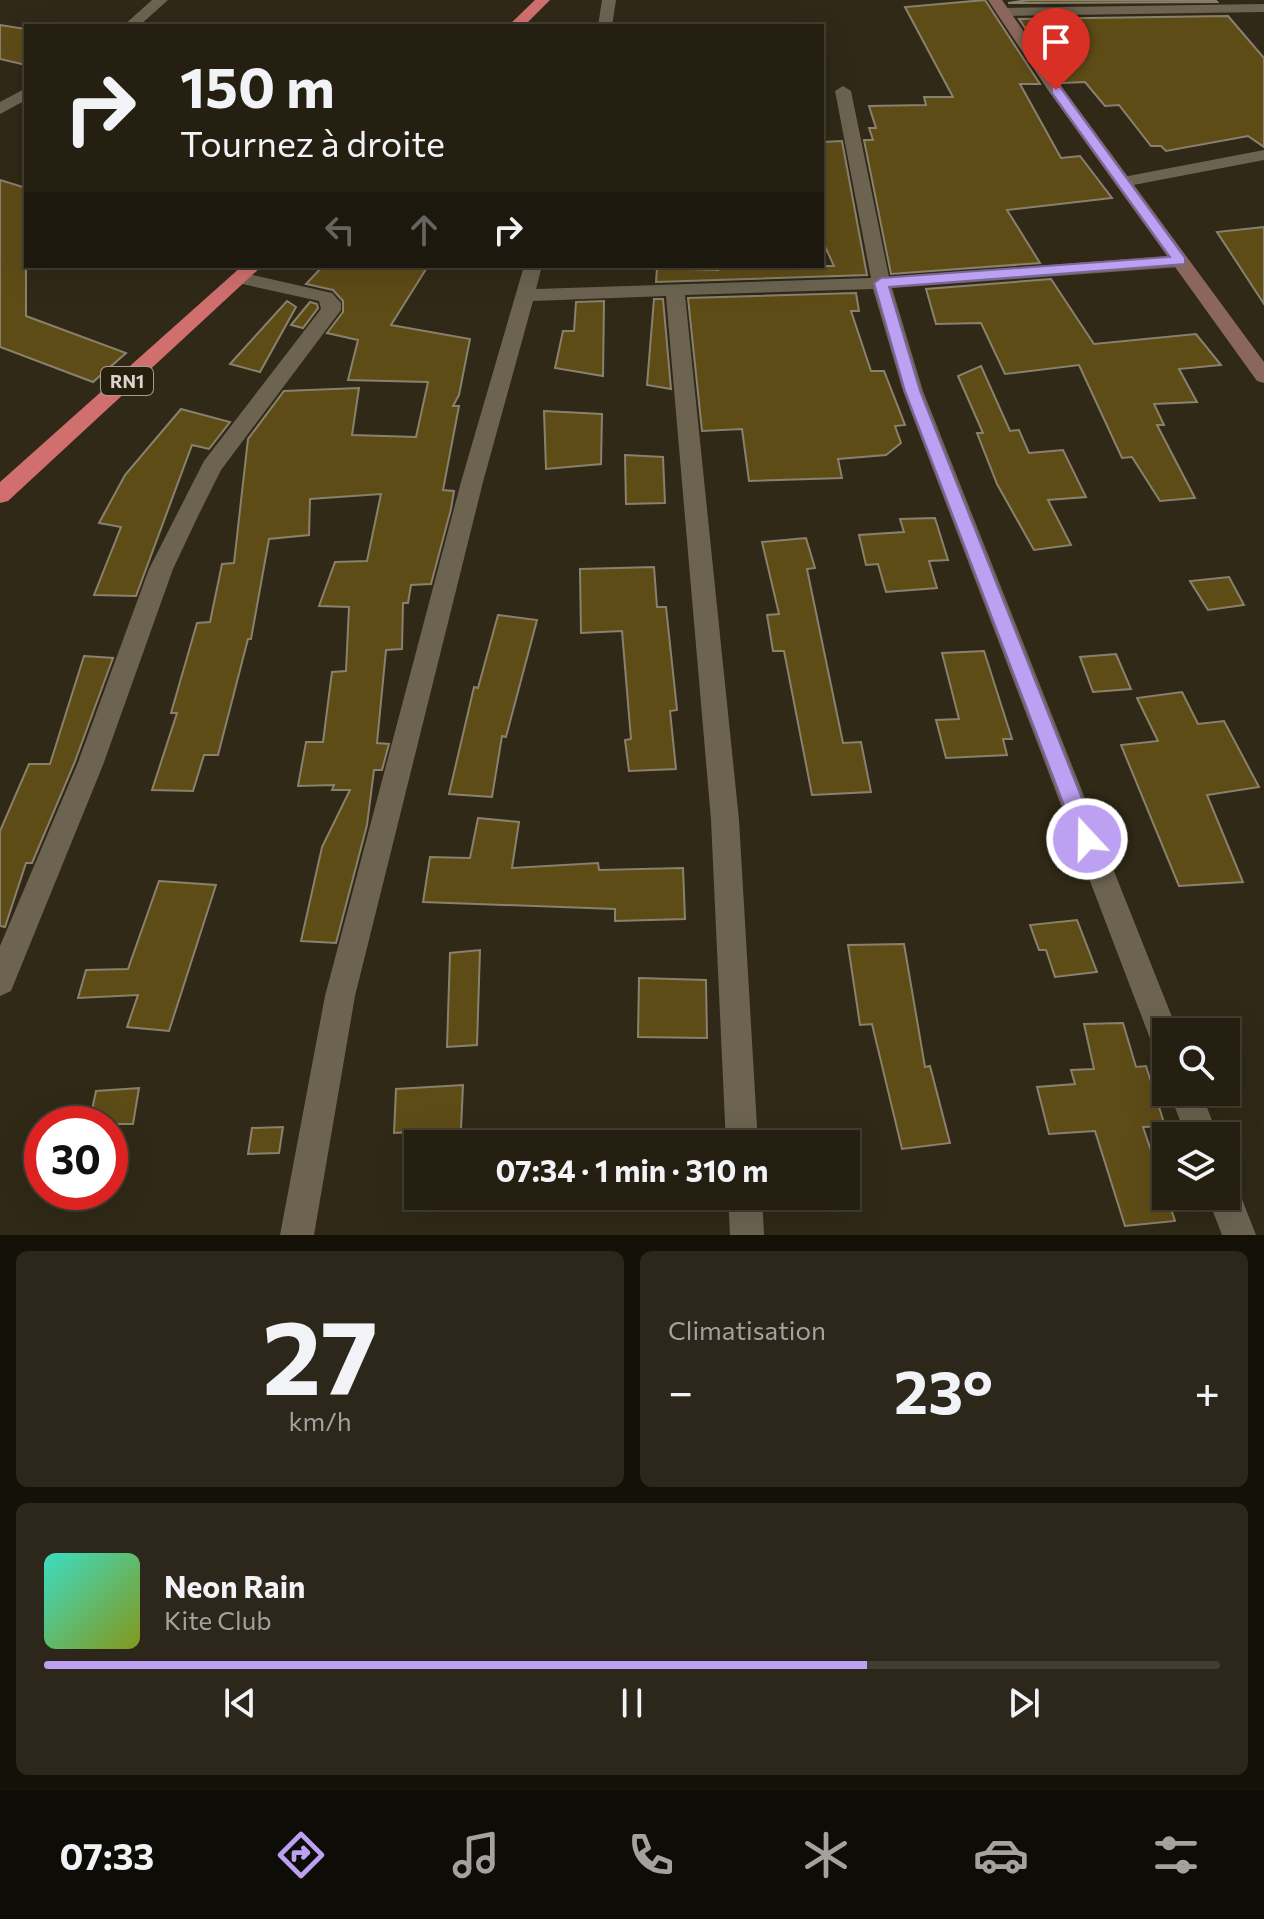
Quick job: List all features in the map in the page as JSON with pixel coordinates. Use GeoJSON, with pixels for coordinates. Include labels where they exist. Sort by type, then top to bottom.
{"type":"FeatureCollection","features":[{"type":"Feature","properties":{"kind":"highway"},"geometry":{"type":"LineString","coordinates":[[517,24],[543,0]]}},
{"type":"Feature","properties":{"kind":"highway","name":"RN1"},"geometry":{"type":"LineString","coordinates":[[0,495],[247,272]]}},
{"type":"Feature","properties":{"kind":"street"},"geometry":{"type":"LineString","coordinates":[[132,24],[161,0]]}},
{"type":"Feature","properties":{"kind":"street"},"geometry":{"type":"LineString","coordinates":[[605,24],[609,0]]}},
{"type":"Feature","properties":{"kind":"street"},"geometry":{"type":"LineString","coordinates":[[1000,6],[1264,8]]}},
{"type":"Feature","properties":{"kind":"street"},"geometry":{"type":"LineString","coordinates":[[1000,6],[1056,90],[1264,376]]}},
{"type":"Feature","properties":{"kind":"street"},"geometry":{"type":"LineString","coordinates":[[843,91],[881,283],[913,391],[1157,1018]]}},
{"type":"Feature","properties":{"kind":"street"},"geometry":{"type":"LineString","coordinates":[[0,109],[24,94]]}},
{"type":"Feature","properties":{"kind":"street"},"geometry":{"type":"LineString","coordinates":[[1123,182],[1264,155]]}},
{"type":"Feature","properties":{"kind":"street"},"geometry":{"type":"LineString","coordinates":[[526,295],[881,283],[1180,261]]}},
{"type":"Feature","properties":{"kind":"street"},"geometry":{"type":"LineString","coordinates":[[297,1235],[340,996],[472,482],[533,268]]}},
{"type":"Feature","properties":{"kind":"street"},"geometry":{"type":"LineString","coordinates":[[0,981],[90,765],[161,569],[188,514],[212,466],[331,310],[331,303],[325,297],[247,272]]}},
{"type":"Feature","properties":{"kind":"street"},"geometry":{"type":"LineString","coordinates":[[675,291],[725,820],[741,1130]]}},
{"type":"Feature","properties":{"kind":"street"},"geometry":{"type":"LineString","coordinates":[[746,1210],[747,1235]]}},
{"type":"Feature","properties":{"kind":"street"},"geometry":{"type":"LineString","coordinates":[[1229,1210],[1239,1235]]}},
{"type":"Feature","properties":{"kind":"building"},"geometry":{"type":"Polygon","coordinates":[[[985,0],[1040,84],[1020,84],[1061,158],[1080,156],[1112,198],[1007,210],[1040,263],[891,274],[864,140],[873,140],[869,128],[876,128],[869,106],[926,105],[924,97],[953,97],[905,7],[985,0]]]}},
{"type":"Feature","properties":{"kind":"building"},"geometry":{"type":"Polygon","coordinates":[[[1029,0],[1215,0],[1217,2],[1008,3],[1029,0]]]}},
{"type":"Feature","properties":{"kind":"building"},"geometry":{"type":"Polygon","coordinates":[[[1228,16],[1264,58],[1264,147],[1248,136],[1166,151],[1161,146],[1151,146],[1119,105],[1105,106],[1085,82],[1063,83],[1019,19],[1228,16]]]}},
{"type":"Feature","properties":{"kind":"building"},"geometry":{"type":"Polygon","coordinates":[[[0,25],[24,29],[24,65],[0,59],[0,25]]]}},
{"type":"Feature","properties":{"kind":"building"},"geometry":{"type":"Polygon","coordinates":[[[842,141],[867,275],[656,282],[657,268],[718,270],[834,266],[824,244],[824,142],[842,141]]]}},
{"type":"Feature","properties":{"kind":"building"},"geometry":{"type":"Polygon","coordinates":[[[0,180],[24,187],[26,316],[126,353],[93,382],[0,347],[0,180]]]}},
{"type":"Feature","properties":{"kind":"building"},"geometry":{"type":"Polygon","coordinates":[[[1264,227],[1264,304],[1217,232],[1264,227]]]}},
{"type":"Feature","properties":{"kind":"building"},"geometry":{"type":"Polygon","coordinates":[[[321,268],[427,268],[391,325],[470,339],[459,395],[453,406],[459,406],[443,490],[454,491],[451,509],[431,584],[411,585],[408,603],[403,603],[402,649],[386,650],[377,743],[389,744],[382,770],[374,770],[367,825],[336,943],[301,941],[322,847],[350,790],[332,790],[334,785],[298,786],[306,742],[323,742],[332,672],[346,671],[349,607],[319,606],[335,562],[367,561],[381,494],[310,499],[309,535],[269,539],[251,639],[248,639],[218,755],[204,755],[193,791],[152,790],[177,713],[171,713],[197,623],[210,622],[222,564],[234,563],[248,439],[284,391],[359,388],[352,435],[416,437],[428,382],[348,380],[358,340],[327,333],[343,312],[343,301],[333,290],[306,284],[321,268]]]}},
{"type":"Feature","properties":{"kind":"building"},"geometry":{"type":"Polygon","coordinates":[[[1051,279],[1094,344],[1196,334],[1221,365],[1179,369],[1197,402],[1154,404],[1164,425],[1157,425],[1195,498],[1160,501],[1132,457],[1122,458],[1079,365],[1005,374],[981,323],[936,324],[926,289],[1051,279]]]}},
{"type":"Feature","properties":{"kind":"building"},"geometry":{"type":"Polygon","coordinates":[[[856,293],[859,311],[851,311],[871,371],[884,371],[905,425],[895,426],[901,443],[886,455],[838,459],[842,478],[749,481],[742,429],[702,431],[688,298],[856,293]]]}},
{"type":"Feature","properties":{"kind":"building"},"geometry":{"type":"Polygon","coordinates":[[[654,299],[663,299],[671,389],[647,385],[654,299]]]}},
{"type":"Feature","properties":{"kind":"building"},"geometry":{"type":"Polygon","coordinates":[[[287,301],[296,307],[260,372],[230,364],[287,301]]]}},
{"type":"Feature","properties":{"kind":"building"},"geometry":{"type":"Polygon","coordinates":[[[604,301],[603,376],[555,368],[563,331],[574,331],[576,302],[604,301]]]}},
{"type":"Feature","properties":{"kind":"building"},"geometry":{"type":"Polygon","coordinates":[[[310,302],[317,304],[318,308],[303,328],[291,325],[310,302]]]}},
{"type":"Feature","properties":{"kind":"building"},"geometry":{"type":"Polygon","coordinates":[[[981,366],[1010,431],[1019,430],[1029,453],[1063,450],[1086,497],[1048,500],[1071,545],[1034,550],[997,484],[977,433],[983,433],[958,376],[981,366]]]}},
{"type":"Feature","properties":{"kind":"building"},"geometry":{"type":"Polygon","coordinates":[[[181,409],[230,422],[209,449],[192,445],[136,596],[94,595],[121,527],[99,523],[125,475],[181,409]]]}},
{"type":"Feature","properties":{"kind":"building"},"geometry":{"type":"Polygon","coordinates":[[[544,411],[602,414],[601,464],[546,469],[544,411]]]}},
{"type":"Feature","properties":{"kind":"building"},"geometry":{"type":"Polygon","coordinates":[[[625,455],[663,457],[665,503],[626,504],[625,455]]]}},
{"type":"Feature","properties":{"kind":"building"},"geometry":{"type":"Polygon","coordinates":[[[935,518],[948,560],[929,561],[937,588],[886,592],[878,564],[866,565],[859,535],[904,532],[900,519],[935,518]]]}},
{"type":"Feature","properties":{"kind":"building"},"geometry":{"type":"Polygon","coordinates":[[[806,538],[815,568],[807,569],[843,743],[861,742],[871,792],[812,795],[784,651],[773,651],[767,615],[779,614],[762,542],[806,538]]]}},
{"type":"Feature","properties":{"kind":"building"},"geometry":{"type":"Polygon","coordinates":[[[654,567],[657,607],[666,607],[677,710],[670,711],[676,769],[629,771],[625,740],[631,739],[622,631],[581,633],[580,569],[654,567]]]}},
{"type":"Feature","properties":{"kind":"building"},"geometry":{"type":"Polygon","coordinates":[[[1229,577],[1244,605],[1208,610],[1190,581],[1229,577]]]}},
{"type":"Feature","properties":{"kind":"building"},"geometry":{"type":"Polygon","coordinates":[[[498,615],[537,620],[506,737],[502,736],[492,797],[449,794],[474,687],[478,688],[498,615]]]}},
{"type":"Feature","properties":{"kind":"building"},"geometry":{"type":"Polygon","coordinates":[[[984,651],[1012,739],[1003,739],[1007,755],[946,758],[936,720],[959,719],[942,653],[984,651]]]}},
{"type":"Feature","properties":{"kind":"building"},"geometry":{"type":"Polygon","coordinates":[[[1116,654],[1131,689],[1093,692],[1080,657],[1116,654]]]}},
{"type":"Feature","properties":{"kind":"building"},"geometry":{"type":"Polygon","coordinates":[[[84,656],[113,658],[74,764],[32,863],[26,863],[5,927],[0,926],[0,831],[29,764],[50,764],[84,656]]]}},
{"type":"Feature","properties":{"kind":"building"},"geometry":{"type":"Polygon","coordinates":[[[1182,692],[1198,724],[1224,721],[1259,787],[1207,795],[1243,882],[1179,886],[1121,745],[1158,741],[1137,698],[1182,692]]]}},
{"type":"Feature","properties":{"kind":"building"},"geometry":{"type":"Polygon","coordinates":[[[478,818],[519,822],[512,868],[598,863],[599,870],[683,868],[685,919],[615,921],[615,909],[423,902],[430,857],[470,858],[478,818]]]}},
{"type":"Feature","properties":{"kind":"building"},"geometry":{"type":"Polygon","coordinates":[[[159,881],[216,885],[169,1031],[127,1027],[138,995],[78,998],[86,970],[128,969],[159,881]]]}},
{"type":"Feature","properties":{"kind":"building"},"geometry":{"type":"Polygon","coordinates":[[[1077,920],[1097,972],[1055,977],[1046,950],[1039,950],[1030,925],[1077,920]]]}},
{"type":"Feature","properties":{"kind":"building"},"geometry":{"type":"Polygon","coordinates":[[[904,944],[925,1067],[930,1066],[950,1143],[902,1149],[872,1024],[860,1025],[848,945],[904,944]]]}},
{"type":"Feature","properties":{"kind":"building"},"geometry":{"type":"Polygon","coordinates":[[[480,950],[477,1045],[447,1047],[450,953],[480,950]]]}},
{"type":"Feature","properties":{"kind":"building"},"geometry":{"type":"Polygon","coordinates":[[[639,978],[706,980],[707,1038],[638,1037],[639,978]]]}},
{"type":"Feature","properties":{"kind":"building"},"geometry":{"type":"Polygon","coordinates":[[[1123,1023],[1136,1067],[1146,1066],[1152,1085],[1152,1106],[1159,1106],[1164,1122],[1152,1122],[1152,1127],[1143,1127],[1152,1153],[1152,1210],[1171,1210],[1175,1221],[1125,1226],[1095,1131],[1049,1134],[1037,1087],[1075,1084],[1071,1070],[1094,1069],[1084,1024],[1123,1023]]]}},
{"type":"Feature","properties":{"kind":"building"},"geometry":{"type":"Polygon","coordinates":[[[463,1085],[461,1129],[394,1133],[396,1089],[463,1085]]]}},
{"type":"Feature","properties":{"kind":"building"},"geometry":{"type":"Polygon","coordinates":[[[139,1088],[133,1124],[128,1124],[128,1106],[93,1106],[96,1091],[139,1088]]]}},
{"type":"Feature","properties":{"kind":"building"},"geometry":{"type":"Polygon","coordinates":[[[283,1127],[279,1153],[248,1154],[252,1128],[283,1127]]]}},
{"type":"Feature","properties":{"kind":"route"},"geometry":{"type":"LineString","coordinates":[[1056,90],[1180,261],[881,283],[913,391],[1087,839]]}}]}
